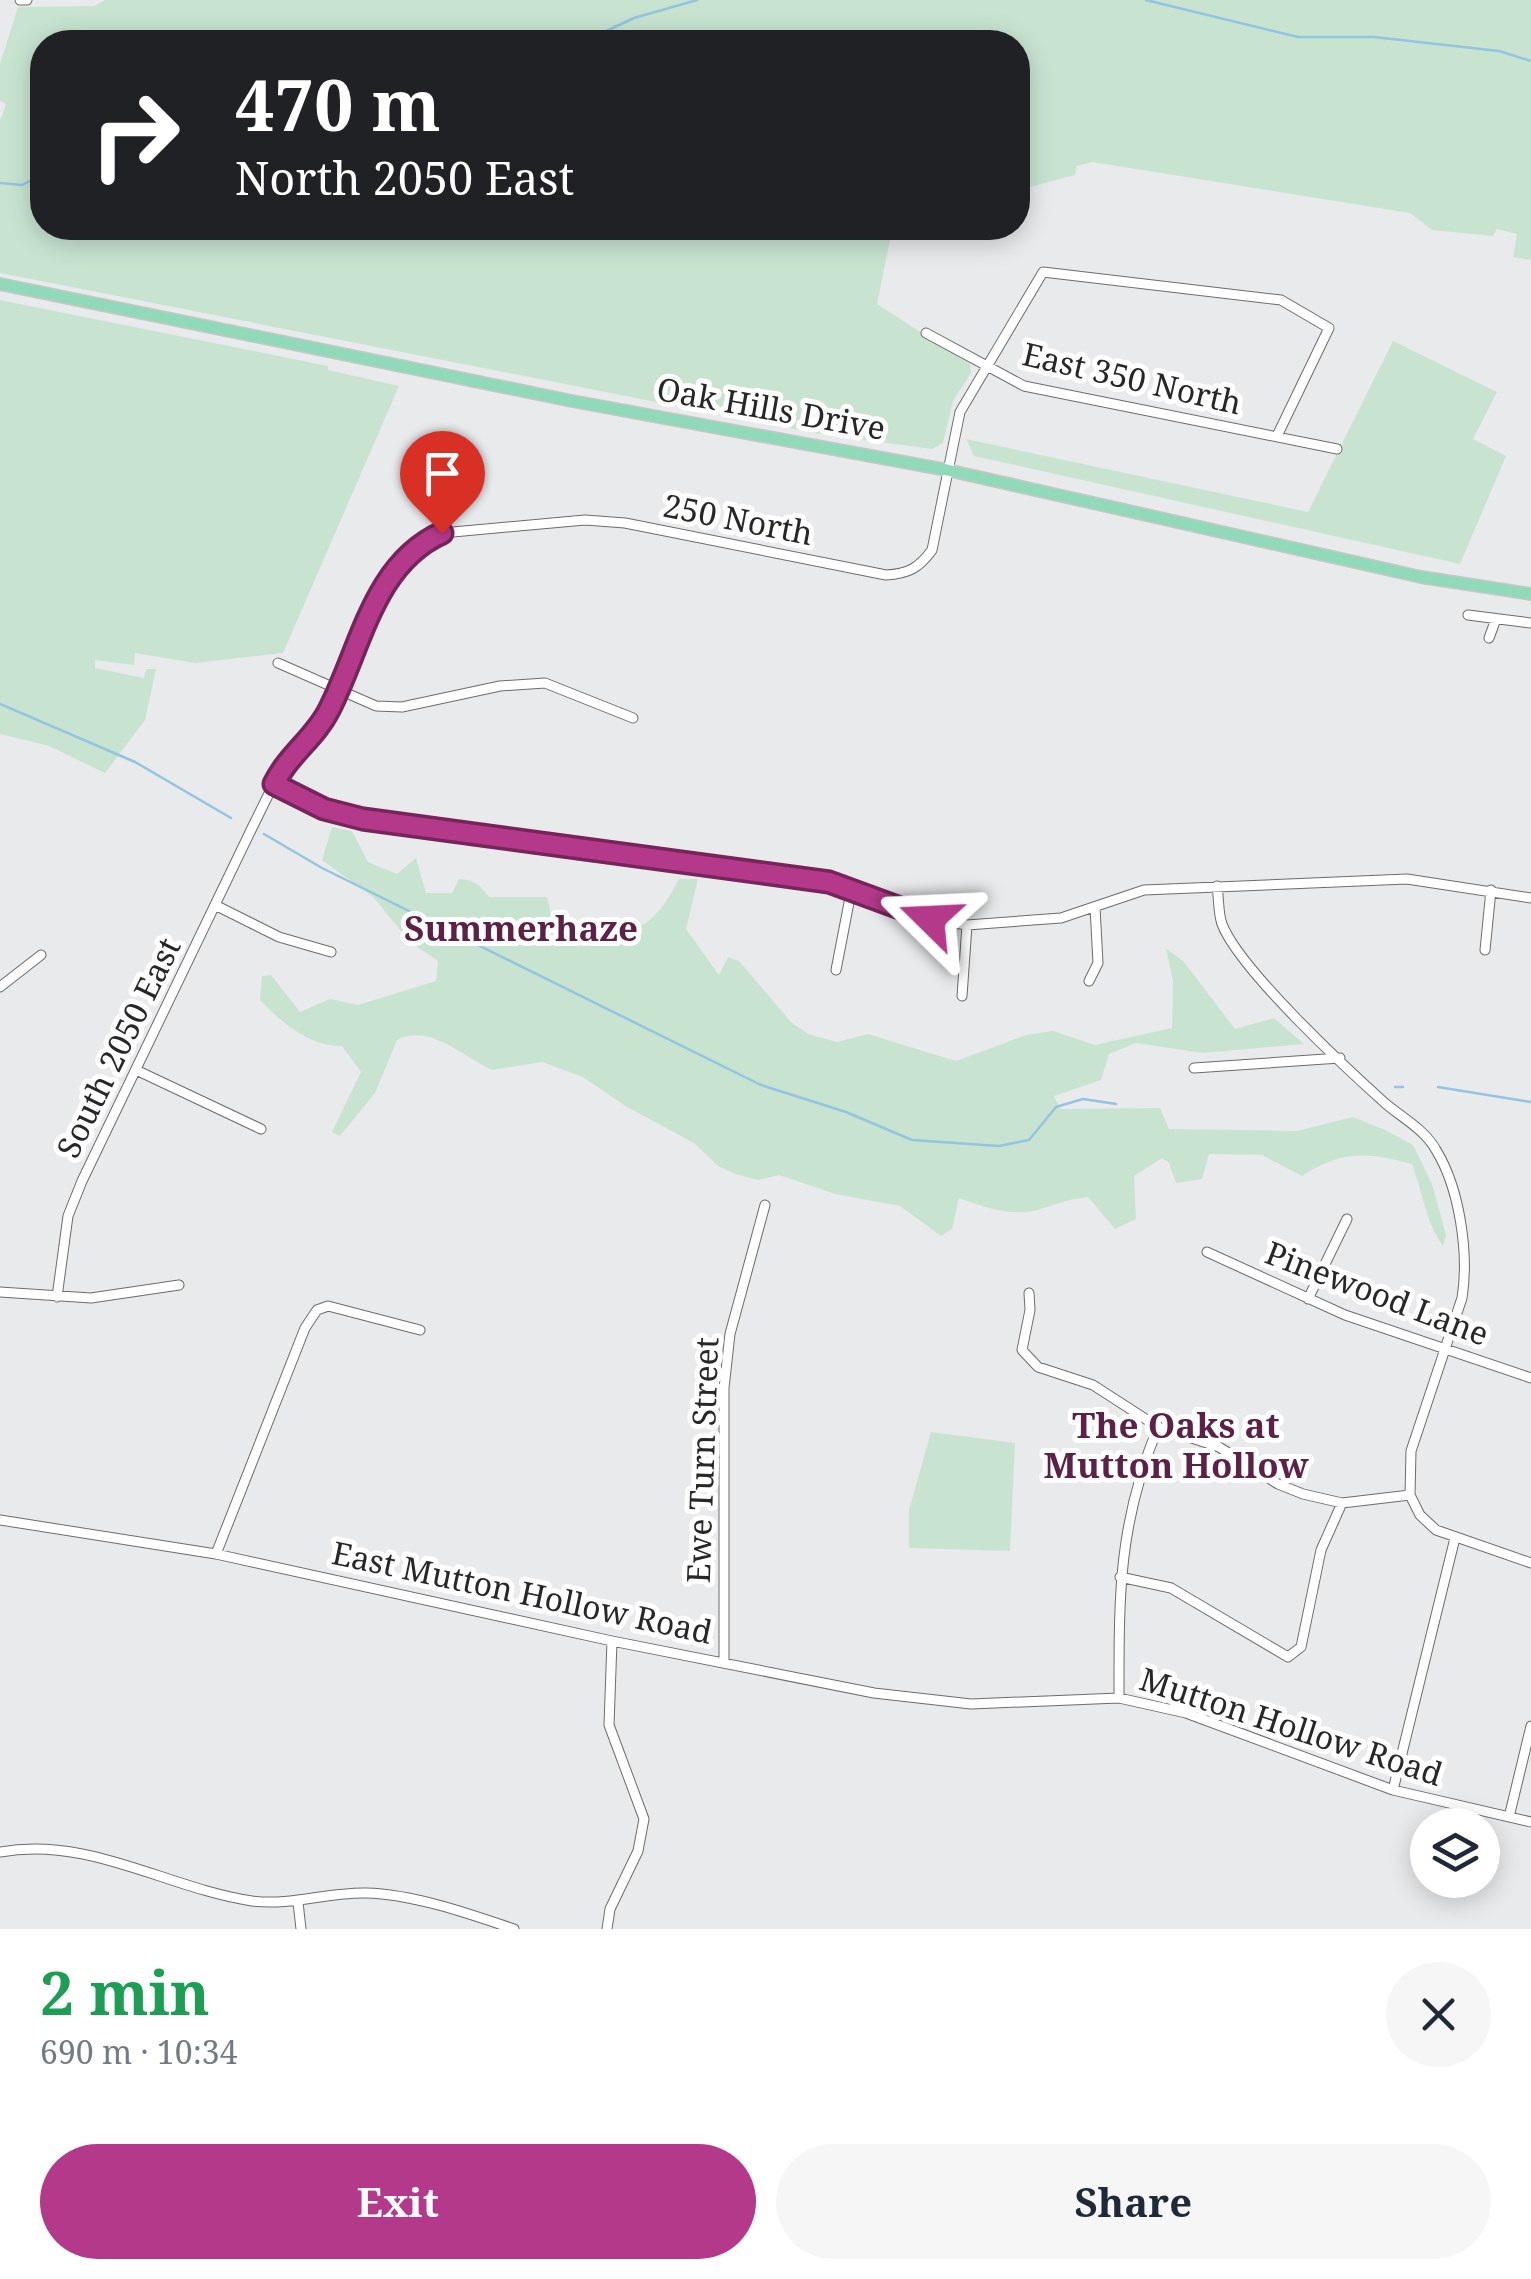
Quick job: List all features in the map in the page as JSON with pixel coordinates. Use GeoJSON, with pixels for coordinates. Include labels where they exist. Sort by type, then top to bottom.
{"type":"FeatureCollection","features":[{"type":"Feature","properties":{"kind":"main road","name":"Oak Hills Drive"},"geometry":{"type":"LineString","coordinates":[[0,284],[572,401],[947,470],[1422,576],[1531,594]]}},
{"type":"Feature","properties":{"kind":"street"},"geometry":{"type":"LineString","coordinates":[[947,470],[960,412],[1043,272],[1281,300],[1329,328],[1277,436]]}},
{"type":"Feature","properties":{"kind":"street","name":"East 350 North"},"geometry":{"type":"LineString","coordinates":[[926,333],[1024,386],[1337,449]]}},
{"type":"Feature","properties":{"kind":"street","name":"250 North"},"geometry":{"type":"LineString","coordinates":[[442,533],[586,520],[625,523],[886,576],[905,574],[922,564],[932,550],[947,470]]}},
{"type":"Feature","properties":{"kind":"street"},"geometry":{"type":"LineString","coordinates":[[430,478],[442,533]]}},
{"type":"Feature","properties":{"kind":"street","name":"South 2050 East"},"geometry":{"type":"LineString","coordinates":[[57,1296],[68,1216],[274,784],[290,756],[328,714],[388,577],[403,556],[442,533]]}},
{"type":"Feature","properties":{"kind":"street"},"geometry":{"type":"LineString","coordinates":[[1468,615],[1531,623]]}},
{"type":"Feature","properties":{"kind":"street"},"geometry":{"type":"LineString","coordinates":[[1489,638],[1496,619]]}},
{"type":"Feature","properties":{"kind":"street"},"geometry":{"type":"LineString","coordinates":[[278,663],[376,706],[402,707],[500,686],[544,683],[633,718]]}},
{"type":"Feature","properties":{"kind":"street"},"geometry":{"type":"LineString","coordinates":[[274,784],[324,809],[363,819],[852,887],[930,919],[967,924],[1061,918],[1144,890],[1218,886],[1407,879],[1531,898]]}},
{"type":"Feature","properties":{"kind":"street"},"geometry":{"type":"LineString","coordinates":[[1218,886],[1220,921],[1254,972],[1340,1058],[1425,1134],[1438,1153],[1467,1254],[1462,1298],[1411,1451],[1410,1495],[1420,1516],[1436,1530],[1531,1563]]}},
{"type":"Feature","properties":{"kind":"street"},"geometry":{"type":"LineString","coordinates":[[836,970],[852,887]]}},
{"type":"Feature","properties":{"kind":"street"},"geometry":{"type":"LineString","coordinates":[[1484,950],[1491,890]]}},
{"type":"Feature","properties":{"kind":"street"},"geometry":{"type":"LineString","coordinates":[[215,905],[279,937],[331,952]]}},
{"type":"Feature","properties":{"kind":"street"},"geometry":{"type":"LineString","coordinates":[[1090,981],[1098,963],[1095,907]]}},
{"type":"Feature","properties":{"kind":"street"},"geometry":{"type":"LineString","coordinates":[[962,996],[967,924]]}},
{"type":"Feature","properties":{"kind":"street"},"geometry":{"type":"LineString","coordinates":[[0,987],[41,955]]}},
{"type":"Feature","properties":{"kind":"street"},"geometry":{"type":"LineString","coordinates":[[1194,1068],[1340,1058]]}},
{"type":"Feature","properties":{"kind":"street"},"geometry":{"type":"LineString","coordinates":[[136,1070],[260,1129]]}},
{"type":"Feature","properties":{"kind":"street","name":"Ewe Turn Street"},"geometry":{"type":"LineString","coordinates":[[724,1662],[724,1388],[730,1334],[765,1205]]}},
{"type":"Feature","properties":{"kind":"street"},"geometry":{"type":"LineString","coordinates":[[1308,1299],[1347,1219]]}},
{"type":"Feature","properties":{"kind":"street","name":"Pinewood Lane"},"geometry":{"type":"LineString","coordinates":[[1206,1252],[1308,1299],[1531,1378]]}},
{"type":"Feature","properties":{"kind":"street"},"geometry":{"type":"LineString","coordinates":[[0,1292],[91,1298],[179,1286]]}},
{"type":"Feature","properties":{"kind":"street"},"geometry":{"type":"LineString","coordinates":[[1028,1292],[1030,1310],[1022,1350],[1028,1361],[1093,1385],[1158,1427],[1219,1447],[1278,1484],[1342,1503],[1410,1495]]}},
{"type":"Feature","properties":{"kind":"street"},"geometry":{"type":"LineString","coordinates":[[216,1554],[305,1328],[317,1310],[328,1306],[420,1330]]}},
{"type":"Feature","properties":{"kind":"street"},"geometry":{"type":"LineString","coordinates":[[1120,1698],[1120,1577],[1128,1513],[1158,1427]]}},
{"type":"Feature","properties":{"kind":"street"},"geometry":{"type":"LineString","coordinates":[[1120,1577],[1171,1588],[1288,1657],[1301,1647],[1321,1550],[1342,1503]]}},
{"type":"Feature","properties":{"kind":"street","name":"East Mutton Hollow Road"},"geometry":{"type":"LineString","coordinates":[[0,1520],[216,1554],[612,1642],[906,1698],[971,1704],[1034,1701]]}},
{"type":"Feature","properties":{"kind":"street"},"geometry":{"type":"LineString","coordinates":[[1393,1790],[1455,1538]]}},
{"type":"Feature","properties":{"kind":"street"},"geometry":{"type":"LineString","coordinates":[[607,1929],[610,1909],[638,1852],[644,1819],[609,1725],[612,1642]]}},
{"type":"Feature","properties":{"kind":"street","name":"Mutton Hollow Road"},"geometry":{"type":"LineString","coordinates":[[1034,1701],[1120,1698],[1186,1713],[1393,1790],[1531,1822]]}},
{"type":"Feature","properties":{"kind":"street"},"geometry":{"type":"LineString","coordinates":[[1509,1817],[1531,1726]]}},
{"type":"Feature","properties":{"kind":"street"},"geometry":{"type":"LineString","coordinates":[[0,1852],[44,1847],[75,1850],[252,1900],[298,1902],[368,1893],[514,1929]]}},
{"type":"Feature","properties":{"kind":"street"},"geometry":{"type":"LineString","coordinates":[[298,1902],[301,1929]]}},
{"type":"Feature","properties":{"kind":"green space"},"geometry":{"type":"Polygon","coordinates":[[[105,0],[1531,0],[1531,260],[1513,257],[1517,234],[1497,229],[1493,236],[1432,230],[1410,213],[1092,162],[1077,166],[1075,175],[1030,187],[1030,30],[30,30],[30,240],[890,240],[877,304],[970,364],[971,373],[953,401],[943,443],[932,449],[814,433],[0,273],[0,121],[6,104],[0,101],[0,64],[18,7],[94,6],[105,0]]]}},
{"type":"Feature","properties":{"kind":"green space"},"geometry":{"type":"Polygon","coordinates":[[[0,300],[328,366],[328,370],[399,386],[283,653],[195,663],[135,653],[134,665],[95,660],[95,668],[144,678],[146,669],[156,669],[145,720],[105,773],[49,746],[0,734],[0,300]]]}},
{"type":"Feature","properties":{"kind":"green space"},"geometry":{"type":"Polygon","coordinates":[[[1393,341],[1497,392],[1473,439],[1506,456],[1460,564],[974,456],[966,439],[1308,512],[1393,341]]]}},
{"type":"Feature","properties":{"kind":"green space"},"geometry":{"type":"Polygon","coordinates":[[[332,827],[352,831],[368,862],[397,874],[416,858],[426,893],[452,893],[459,879],[465,880],[477,884],[489,897],[547,897],[551,914],[612,929],[640,926],[652,918],[679,879],[698,879],[686,929],[719,975],[728,957],[739,961],[791,1022],[808,1034],[837,1042],[868,1034],[956,1061],[1026,1035],[1053,1031],[1095,1045],[1172,1028],[1173,981],[1166,948],[1184,962],[1235,1029],[1274,1018],[1304,1044],[1203,1053],[1136,1043],[1109,1054],[1101,1080],[1054,1096],[1060,1109],[1160,1108],[1169,1129],[1297,1131],[1353,1117],[1413,1145],[1432,1184],[1446,1235],[1443,1246],[1428,1217],[1412,1164],[1368,1156],[1330,1161],[1302,1176],[1262,1155],[1209,1154],[1202,1179],[1176,1183],[1169,1163],[1162,1158],[1134,1176],[1136,1219],[1115,1229],[1088,1197],[1020,1212],[989,1208],[959,1198],[952,1229],[941,1236],[900,1206],[835,1194],[779,1175],[758,1180],[735,1174],[718,1166],[694,1143],[627,1107],[583,1077],[542,1062],[492,1070],[446,1044],[422,1036],[397,1040],[375,1093],[340,1136],[332,1132],[361,1072],[342,1046],[307,1038],[268,1009],[260,1000],[262,976],[271,975],[300,1012],[330,999],[358,1005],[436,981],[438,961],[411,943],[373,897],[322,860],[332,827]]]}},
{"type":"Feature","properties":{"kind":"green space"},"geometry":{"type":"Polygon","coordinates":[[[931,1432],[1015,1443],[1010,1551],[909,1548],[909,1510],[931,1432]]]}},
{"type":"Feature","properties":{"kind":"waterway"},"geometry":{"type":"LineString","coordinates":[[608,30],[634,18],[697,0]]}},
{"type":"Feature","properties":{"kind":"waterway"},"geometry":{"type":"LineString","coordinates":[[1146,0],[1298,37],[1374,37],[1499,51],[1531,61]]}},
{"type":"Feature","properties":{"kind":"waterway"},"geometry":{"type":"LineString","coordinates":[[0,183],[22,185],[30,181]]}},
{"type":"Feature","properties":{"kind":"waterway"},"geometry":{"type":"LineString","coordinates":[[0,704],[135,762],[231,818]]}},
{"type":"Feature","properties":{"kind":"waterway"},"geometry":{"type":"LineString","coordinates":[[264,834],[322,868],[761,1085],[846,1112],[912,1140],[999,1146],[1029,1140],[1056,1107],[1083,1099],[1116,1104]]}},
{"type":"Feature","properties":{"kind":"waterway"},"geometry":{"type":"LineString","coordinates":[[1395,1087],[1403,1087]]}},
{"type":"Feature","properties":{"kind":"waterway"},"geometry":{"type":"LineString","coordinates":[[1438,1087],[1531,1102]]}},
{"type":"Feature","properties":{"kind":"district","name":"Summerhaze"},"geometry":{"type":"Point","coordinates":[521,929]}},
{"type":"Feature","properties":{"kind":"district","name":"The Oaks at Mutton Hollow"},"geometry":{"type":"Point","coordinates":[1176,1446]}},
{"type":"Feature","properties":{"kind":"route"},"geometry":{"type":"LineString","coordinates":[[442,533],[403,556],[388,577],[328,714],[290,756],[274,784],[324,809],[363,819],[829,882],[852,887],[930,919]]}}]}
